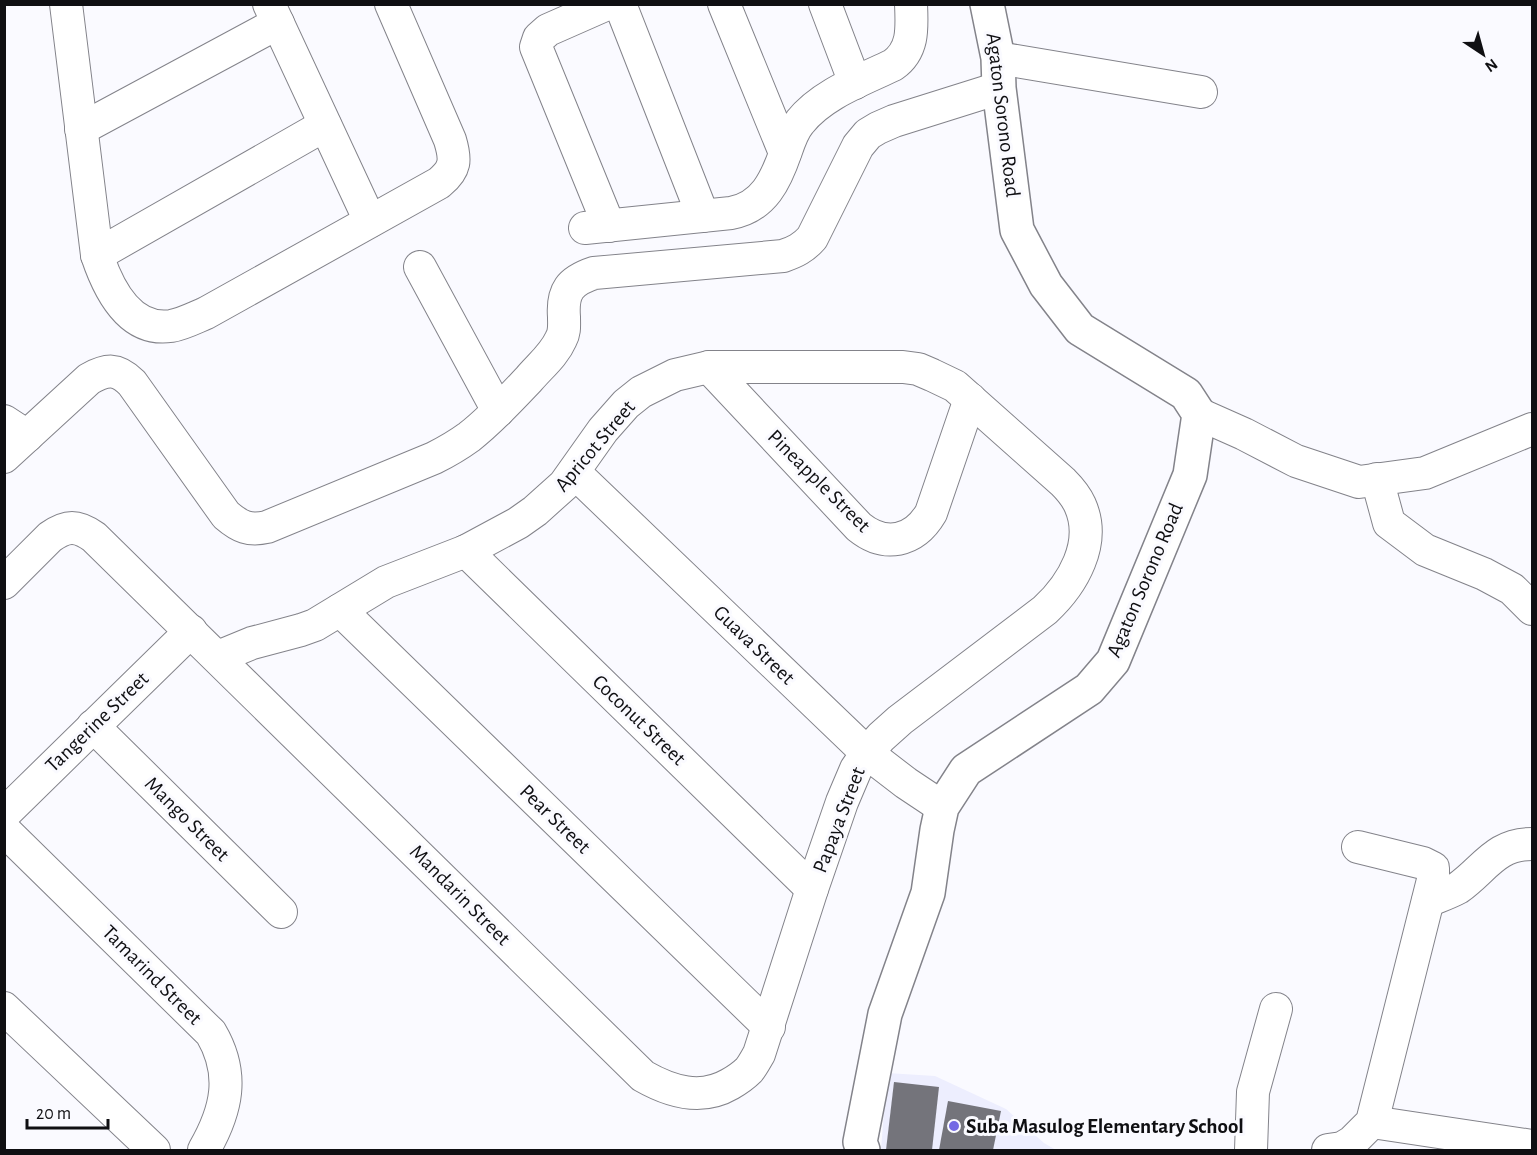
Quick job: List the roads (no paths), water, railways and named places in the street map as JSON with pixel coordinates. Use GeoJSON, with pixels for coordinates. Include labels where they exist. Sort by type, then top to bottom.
{"type":"FeatureCollection","features":[{"type":"Feature","properties":{"kind":"street"},"geometry":{"type":"LineString","coordinates":[[66,4],[97,255],[103,274],[111,291],[134,316],[147,325],[170,326],[206,314],[440,183],[448,176],[454,162],[450,140],[391,4]]}},
{"type":"Feature","properties":{"kind":"street"},"geometry":{"type":"LineString","coordinates":[[607,4],[548,30],[539,38],[536,47],[597,227],[731,213],[750,207],[771,185],[799,123],[807,114],[830,97],[900,60],[906,52],[911,31],[911,4]]}},
{"type":"Feature","properties":{"kind":"street"},"geometry":{"type":"LineString","coordinates":[[620,4],[704,216]]}},
{"type":"Feature","properties":{"kind":"street"},"geometry":{"type":"LineString","coordinates":[[724,4],[785,153]]}},
{"type":"Feature","properties":{"kind":"street"},"geometry":{"type":"LineString","coordinates":[[825,4],[855,83]]}},
{"type":"Feature","properties":{"kind":"street","name":"Agaton Sorono Road"},"geometry":{"type":"LineString","coordinates":[[863,1150],[860,1142],[885,1014],[928,893],[942,807],[966,770],[1089,689],[1113,661],[1190,475],[1199,414],[1186,394],[1080,329],[1046,285],[1017,230],[998,73],[987,4]]}},
{"type":"Feature","properties":{"kind":"street"},"geometry":{"type":"LineString","coordinates":[[81,129],[274,14],[370,221]]}},
{"type":"Feature","properties":{"kind":"street"},"geometry":{"type":"LineString","coordinates":[[4,457],[16,428],[89,379],[106,372],[116,371],[132,383],[226,514],[234,522],[244,527],[256,529],[267,527],[434,458],[470,436],[498,411],[554,352],[564,328],[563,302],[566,292],[573,283],[583,277],[594,273],[783,256],[796,252],[812,238],[858,146],[868,134],[878,128],[913,114],[998,73],[1201,92]]}},
{"type":"Feature","properties":{"kind":"street"},"geometry":{"type":"LineString","coordinates":[[97,255],[325,125]]}},
{"type":"Feature","properties":{"kind":"street"},"geometry":{"type":"LineString","coordinates":[[420,267],[498,411]]}},
{"type":"Feature","properties":{"kind":"street","name":"Apricot Street"},"geometry":{"type":"LineString","coordinates":[[218,657],[252,643],[315,625],[386,582],[466,551],[518,523],[564,485],[603,430],[626,404],[641,392],[675,375],[709,367],[903,367],[918,369],[955,386],[970,399],[1074,493],[1084,516]]}},
{"type":"Feature","properties":{"kind":"street","name":"Pineapple Street"},"geometry":{"type":"LineString","coordinates":[[709,367],[859,527],[869,534],[891,540],[911,535],[926,522],[970,399]]}},
{"type":"Feature","properties":{"kind":"street"},"geometry":{"type":"LineString","coordinates":[[1199,414],[1296,461],[1359,482],[1425,473],[1533,429]]}},
{"type":"Feature","properties":{"kind":"street","name":"Guava Street"},"geometry":{"type":"LineString","coordinates":[[574,472],[867,753],[942,807]]}},
{"type":"Feature","properties":{"kind":"street"},"geometry":{"type":"LineString","coordinates":[[1377,479],[1389,523],[1425,550],[1484,574],[1512,589],[1533,609]]}},
{"type":"Feature","properties":{"kind":"street","name":"Papaya Street"},"geometry":{"type":"LineString","coordinates":[[722,1089],[748,1071],[759,1054],[812,889],[856,769],[880,737],[1057,599],[1066,588],[1082,556],[1086,531],[1084,516]]}},
{"type":"Feature","properties":{"kind":"street"},"geometry":{"type":"LineString","coordinates":[[4,583],[51,537],[65,529],[79,528],[94,537],[218,657]]}},
{"type":"Feature","properties":{"kind":"street","name":"Coconut Street"},"geometry":{"type":"LineString","coordinates":[[466,551],[812,889]]}},
{"type":"Feature","properties":{"kind":"street","name":"Pear Street"},"geometry":{"type":"LineString","coordinates":[[340,610],[769,1027]]}},
{"type":"Feature","properties":{"kind":"street","name":"Tangerine Street"},"geometry":{"type":"LineString","coordinates":[[4,813],[191,631]]}},
{"type":"Feature","properties":{"kind":"street","name":"Mandarin Street"},"geometry":{"type":"LineString","coordinates":[[218,657],[643,1076],[679,1092],[705,1094],[722,1089]]}},
{"type":"Feature","properties":{"kind":"street","name":"Mango Street"},"geometry":{"type":"LineString","coordinates":[[93,726],[281,912]]}},
{"type":"Feature","properties":{"kind":"street","name":"Tamarind Street"},"geometry":{"type":"LineString","coordinates":[[4,830],[211,1032],[218,1045],[227,1078],[221,1110],[204,1150]]}},
{"type":"Feature","properties":{"kind":"street"},"geometry":{"type":"LineString","coordinates":[[1428,901],[1457,888],[1494,856],[1510,847],[1533,844]]}},
{"type":"Feature","properties":{"kind":"street"},"geometry":{"type":"LineString","coordinates":[[1328,1150],[1342,1148],[1352,1142],[1362,1135],[1372,1122],[1433,880],[1433,868],[1358,847]]}},
{"type":"Feature","properties":{"kind":"street"},"geometry":{"type":"LineString","coordinates":[[4,1008],[154,1150]]}},
{"type":"Feature","properties":{"kind":"street"},"geometry":{"type":"LineString","coordinates":[[1251,1150],[1253,1092],[1276,1009]]}},
{"type":"Feature","properties":{"kind":"street"},"geometry":{"type":"LineString","coordinates":[[1372,1122],[1533,1146]]}},
{"type":"Feature","properties":{"kind":"place","name":"Suba Masulog Elementary School"},"geometry":{"type":"Point","coordinates":[954,1126]}}]}
